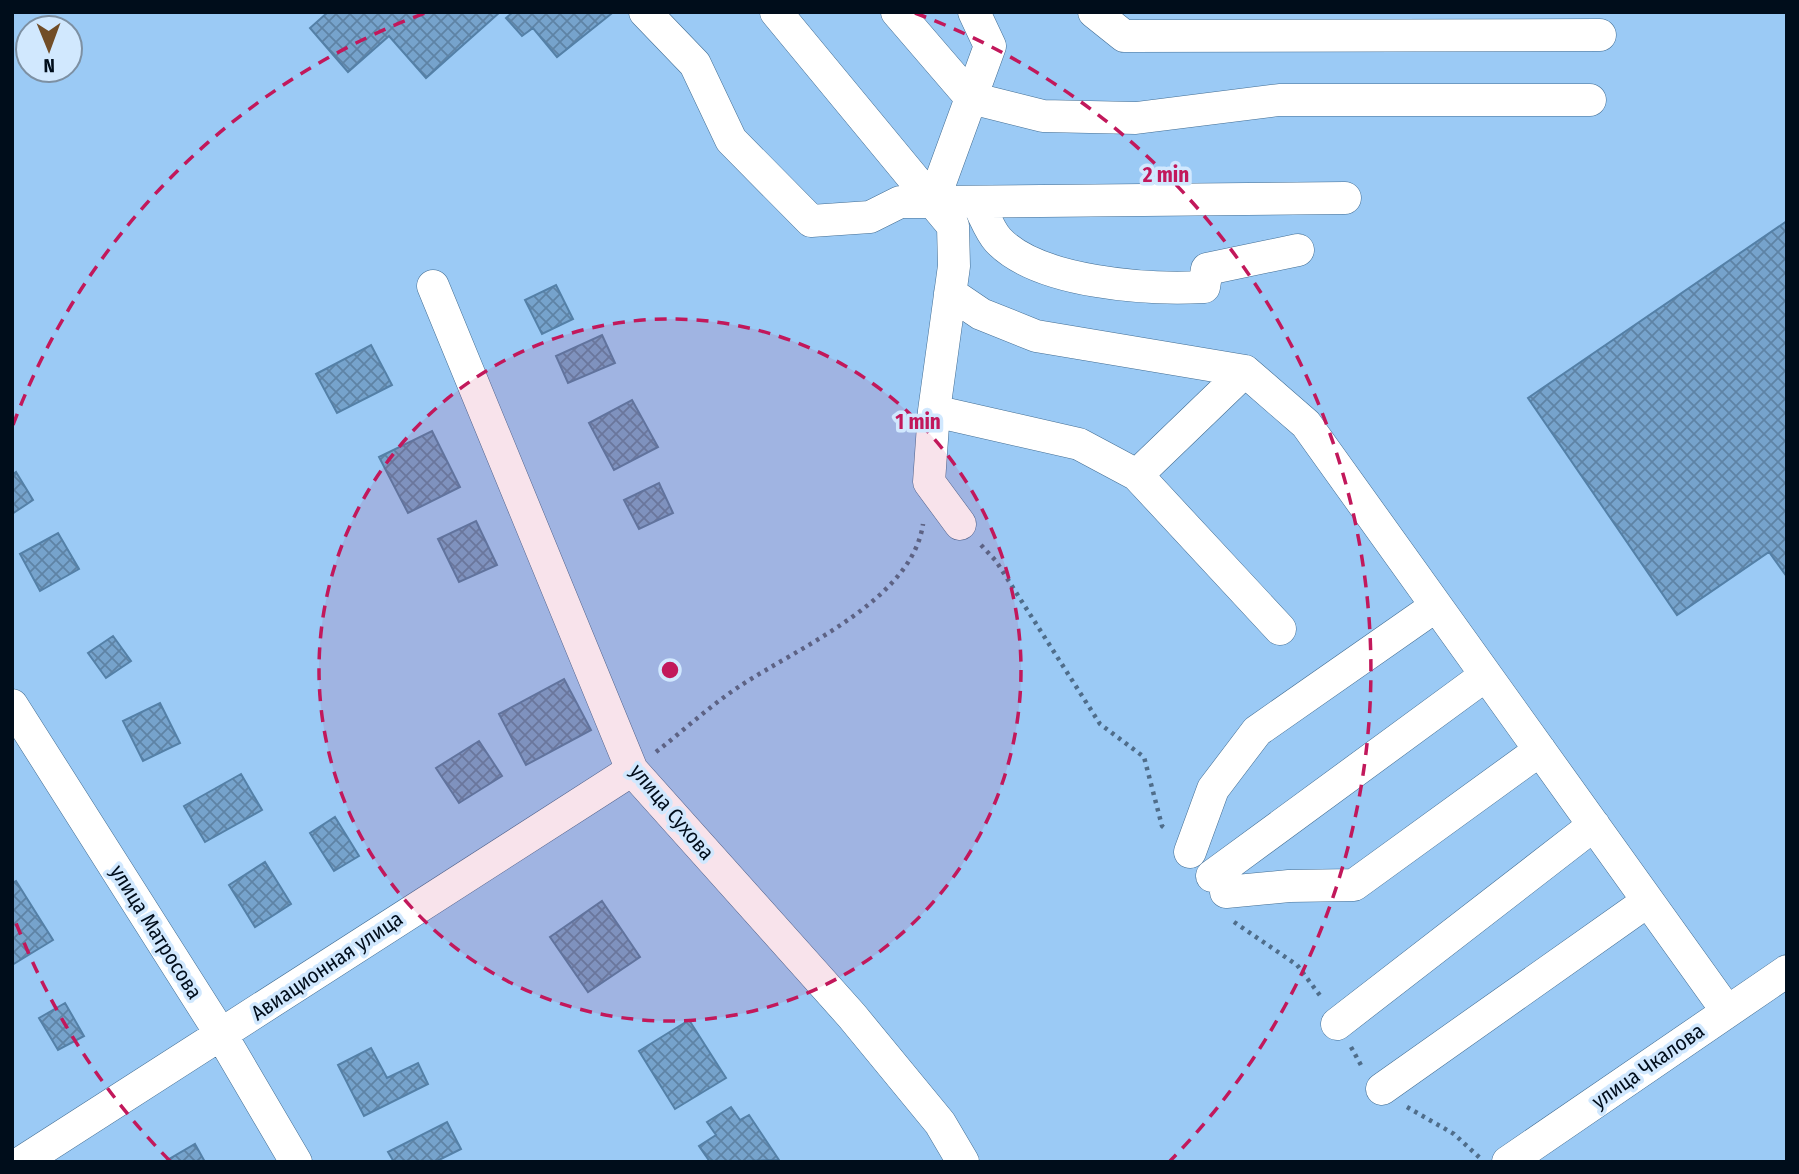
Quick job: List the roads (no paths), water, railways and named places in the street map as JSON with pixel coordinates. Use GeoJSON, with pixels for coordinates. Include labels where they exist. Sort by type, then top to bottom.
{"type":"FeatureCollection","features":[{"type":"Feature","properties":{"kind":"street"},"geometry":{"type":"LineString","coordinates":[[645,12],[695,64],[731,140],[811,221],[870,217],[900,202],[1345,198]]}},
{"type":"Feature","properties":{"kind":"street"},"geometry":{"type":"LineString","coordinates":[[776,12],[953,226],[954,266],[933,411],[929,482],[960,524]]}},
{"type":"Feature","properties":{"kind":"street"},"geometry":{"type":"LineString","coordinates":[[897,12],[971,99],[1043,116],[1136,118],[1279,100],[1590,100]]}},
{"type":"Feature","properties":{"kind":"street"},"geometry":{"type":"LineString","coordinates":[[933,202],[990,46],[974,12]]}},
{"type":"Feature","properties":{"kind":"street"},"geometry":{"type":"LineString","coordinates":[[1094,12],[1124,36],[1600,35]]}},
{"type":"Feature","properties":{"kind":"street"},"geometry":{"type":"LineString","coordinates":[[977,202],[997,239],[1022,260],[1074,276],[1167,289],[1205,287],[1207,269],[1298,250]]}},
{"type":"Feature","properties":{"kind":"street","name":"улица Сухова"},"geometry":{"type":"LineString","coordinates":[[433,286],[632,770],[852,1016],[940,1123],[963,1162]]}},
{"type":"Feature","properties":{"kind":"street"},"geometry":{"type":"LineString","coordinates":[[950,293],[981,314],[1035,337],[1244,371],[1306,424],[1727,1011]]}},
{"type":"Feature","properties":{"kind":"street"},"geometry":{"type":"LineString","coordinates":[[1137,475],[1244,371]]}},
{"type":"Feature","properties":{"kind":"street"},"geometry":{"type":"LineString","coordinates":[[933,411],[1079,444],[1137,475],[1280,629]]}},
{"type":"Feature","properties":{"kind":"street"},"geometry":{"type":"LineString","coordinates":[[1190,852],[1213,789],[1257,731],[1436,606]]}},
{"type":"Feature","properties":{"kind":"street"},"geometry":{"type":"LineString","coordinates":[[1486,675],[1219,884],[1354,885],[1540,750]]}},
{"type":"Feature","properties":{"kind":"street","name":"улица Матросова"},"geometry":{"type":"LineString","coordinates":[[12,705],[222,1036],[296,1162]]}},
{"type":"Feature","properties":{"kind":"street","name":"Авиационная улица"},"geometry":{"type":"LineString","coordinates":[[22,1162],[222,1036],[379,930],[632,770]]}},
{"type":"Feature","properties":{"kind":"street"},"geometry":{"type":"LineString","coordinates":[[1337,1024],[1594,825]]}},
{"type":"Feature","properties":{"kind":"street"},"geometry":{"type":"LineString","coordinates":[[1382,1089],[1648,901]]}},
{"type":"Feature","properties":{"kind":"street","name":"улица Чкалова"},"geometry":{"type":"LineString","coordinates":[[1508,1162],[1787,971]]}}]}
